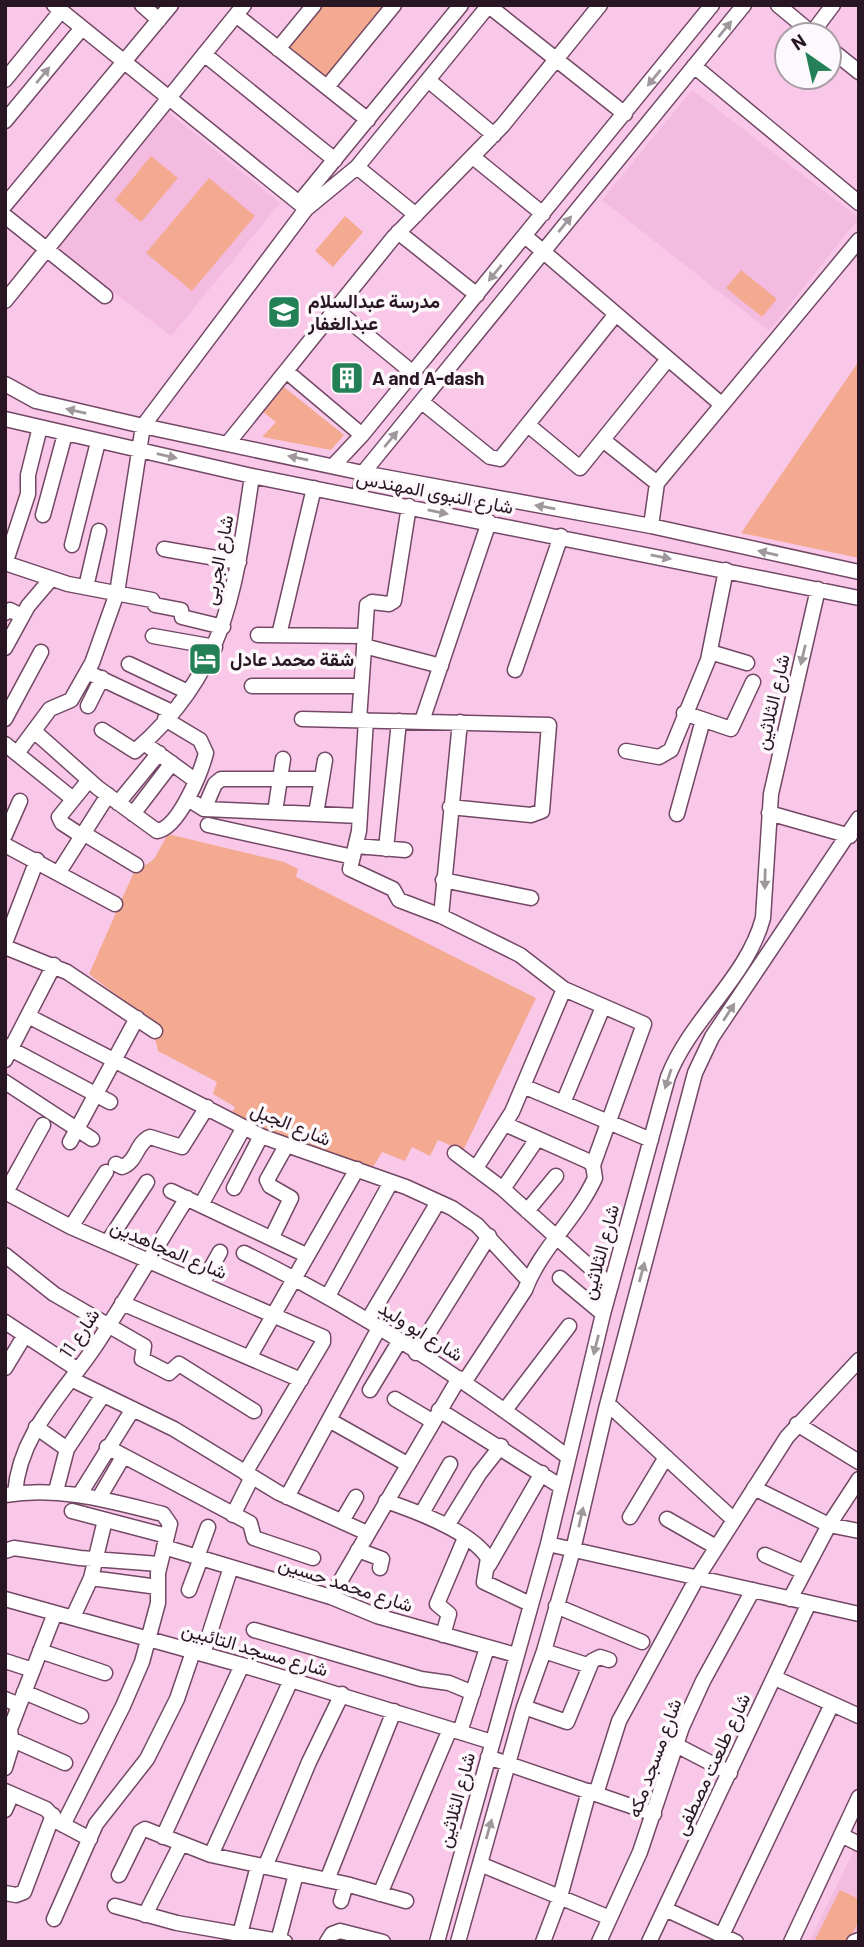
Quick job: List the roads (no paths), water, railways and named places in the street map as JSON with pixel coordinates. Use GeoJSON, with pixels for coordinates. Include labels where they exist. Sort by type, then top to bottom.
{"type":"FeatureCollection","features":[{"type":"Feature","properties":{"kind":"street"},"geometry":{"type":"LineString","coordinates":[[142,5],[159,20]]}},
{"type":"Feature","properties":{"kind":"street"},"geometry":{"type":"LineString","coordinates":[[5,205],[171,5]]}},
{"type":"Feature","properties":{"kind":"street"},"geometry":{"type":"LineString","coordinates":[[278,48],[314,5]]}},
{"type":"Feature","properties":{"kind":"street"},"geometry":{"type":"LineString","coordinates":[[327,87],[394,5]]}},
{"type":"Feature","properties":{"kind":"street"},"geometry":{"type":"LineString","coordinates":[[73,799],[24,761],[12,748],[34,731],[50,709],[71,700],[87,672],[117,593],[144,426],[335,160],[461,5]]}},
{"type":"Feature","properties":{"kind":"street"},"geometry":{"type":"LineString","coordinates":[[302,206],[357,167],[489,5],[625,114]]}},
{"type":"Feature","properties":{"kind":"street"},"geometry":{"type":"LineString","coordinates":[[228,443],[398,232],[494,135],[600,5]]}},
{"type":"Feature","properties":{"kind":"street"},"geometry":{"type":"LineString","coordinates":[[333,466],[362,435],[712,5]]}},
{"type":"Feature","properties":{"kind":"street"},"geometry":{"type":"LineString","coordinates":[[359,496],[363,473],[744,5]]}},
{"type":"Feature","properties":{"kind":"street"},"geometry":{"type":"LineString","coordinates":[[778,5],[797,21]]}},
{"type":"Feature","properties":{"kind":"street"},"geometry":{"type":"LineString","coordinates":[[822,21],[833,5]]}},
{"type":"Feature","properties":{"kind":"street"},"geometry":{"type":"LineString","coordinates":[[5,80],[57,8],[302,206]]}},
{"type":"Feature","properties":{"kind":"street"},"geometry":{"type":"LineString","coordinates":[[5,301],[240,10],[278,48],[368,120]]}},
{"type":"Feature","properties":{"kind":"street"},"geometry":{"type":"LineString","coordinates":[[5,121],[82,28]]}},
{"type":"Feature","properties":{"kind":"street"},"geometry":{"type":"LineString","coordinates":[[204,54],[335,160]]}},
{"type":"Feature","properties":{"kind":"street"},"geometry":{"type":"LineString","coordinates":[[843,59],[859,72]]}},
{"type":"Feature","properties":{"kind":"street"},"geometry":{"type":"LineString","coordinates":[[694,66],[859,203]]}},
{"type":"Feature","properties":{"kind":"street"},"geometry":{"type":"LineString","coordinates":[[428,80],[494,135]]}},
{"type":"Feature","properties":{"kind":"street"},"geometry":{"type":"LineString","coordinates":[[473,158],[543,214]]}},
{"type":"Feature","properties":{"kind":"street"},"geometry":{"type":"LineString","coordinates":[[357,167],[415,215]]}},
{"type":"Feature","properties":{"kind":"street"},"geometry":{"type":"LineString","coordinates":[[5,216],[105,296]]}},
{"type":"Feature","properties":{"kind":"street"},"geometry":{"type":"LineString","coordinates":[[398,232],[477,295]]}},
{"type":"Feature","properties":{"kind":"street"},"geometry":{"type":"LineString","coordinates":[[525,236],[721,404]]}},
{"type":"Feature","properties":{"kind":"street"},"geometry":{"type":"LineString","coordinates":[[651,526],[657,483],[859,240]]}},
{"type":"Feature","properties":{"kind":"street"},"geometry":{"type":"LineString","coordinates":[[335,309],[412,373]]}},
{"type":"Feature","properties":{"kind":"street"},"geometry":{"type":"LineString","coordinates":[[422,402],[495,459],[505,455],[616,314]]}},
{"type":"Feature","properties":{"kind":"street"},"geometry":{"type":"LineString","coordinates":[[528,425],[578,468],[668,359]]}},
{"type":"Feature","properties":{"kind":"street"},"geometry":{"type":"LineString","coordinates":[[286,371],[362,435]]}},
{"type":"Feature","properties":{"kind":"street","name":"شارع النبوى المهندس"},"geometry":{"type":"LineString","coordinates":[[7,389],[50,405],[144,426],[363,473],[651,526],[859,572]]}},
{"type":"Feature","properties":{"kind":"street","name":"شارع النبوى المهندس"},"geometry":{"type":"LineString","coordinates":[[5,419],[252,476],[859,598]]}},
{"type":"Feature","properties":{"kind":"street"},"geometry":{"type":"LineString","coordinates":[[40,428],[28,475],[28,494],[5,563],[51,579],[152,600],[155,605],[181,610],[183,617],[223,627]]}},
{"type":"Feature","properties":{"kind":"street"},"geometry":{"type":"LineString","coordinates":[[43,515],[65,434]]}},
{"type":"Feature","properties":{"kind":"street"},"geometry":{"type":"LineString","coordinates":[[603,440],[657,483]]}},
{"type":"Feature","properties":{"kind":"street"},"geometry":{"type":"LineString","coordinates":[[72,545],[98,442]]}},
{"type":"Feature","properties":{"kind":"street","name":"شارع الجربى"},"geometry":{"type":"LineString","coordinates":[[144,743],[188,692],[215,647],[223,627],[239,562],[252,476]]}},
{"type":"Feature","properties":{"kind":"street"},"geometry":{"type":"LineString","coordinates":[[279,635],[314,488]]}},
{"type":"Feature","properties":{"kind":"street"},"geometry":{"type":"LineString","coordinates":[[353,860],[360,816],[362,686],[368,603],[389,604],[394,601],[409,506]]}},
{"type":"Feature","properties":{"kind":"street"},"geometry":{"type":"LineString","coordinates":[[422,722],[489,522]]}},
{"type":"Feature","properties":{"kind":"street"},"geometry":{"type":"LineString","coordinates":[[86,587],[99,531]]}},
{"type":"Feature","properties":{"kind":"street"},"geometry":{"type":"LineString","coordinates":[[515,670],[561,536]]}},
{"type":"Feature","properties":{"kind":"street"},"geometry":{"type":"LineString","coordinates":[[164,549],[239,562]]}},
{"type":"Feature","properties":{"kind":"street","name":"شارع الثلاثين"},"geometry":{"type":"LineString","coordinates":[[458,1942],[524,1707],[544,1651],[573,1550],[607,1406],[695,1073],[705,1048],[757,956],[763,918],[769,813],[813,588],[813,563]]}},
{"type":"Feature","properties":{"kind":"street"},"geometry":{"type":"LineString","coordinates":[[626,751],[659,757],[668,754],[710,652],[726,570]]}},
{"type":"Feature","properties":{"kind":"street"},"geometry":{"type":"LineString","coordinates":[[5,648],[22,616],[51,579]]}},
{"type":"Feature","properties":{"kind":"street"},"geometry":{"type":"LineString","coordinates":[[5,613],[10,610],[22,616]]}},
{"type":"Feature","properties":{"kind":"street"},"geometry":{"type":"LineString","coordinates":[[258,635],[365,641],[440,666]]}},
{"type":"Feature","properties":{"kind":"street"},"geometry":{"type":"LineString","coordinates":[[153,636],[215,647]]}},
{"type":"Feature","properties":{"kind":"street"},"geometry":{"type":"LineString","coordinates":[[5,719],[41,652]]}},
{"type":"Feature","properties":{"kind":"street"},"geometry":{"type":"LineString","coordinates":[[710,652],[747,663]]}},
{"type":"Feature","properties":{"kind":"street"},"geometry":{"type":"LineString","coordinates":[[129,664],[188,692]]}},
{"type":"Feature","properties":{"kind":"street"},"geometry":{"type":"LineString","coordinates":[[34,731],[89,780],[152,829],[162,830],[167,827],[188,799],[196,781],[206,753],[204,743],[169,716],[87,672]]}},
{"type":"Feature","properties":{"kind":"street"},"geometry":{"type":"LineString","coordinates":[[88,706],[102,678]]}},
{"type":"Feature","properties":{"kind":"street"},"geometry":{"type":"LineString","coordinates":[[684,713],[727,729],[734,727],[754,682]]}},
{"type":"Feature","properties":{"kind":"street"},"geometry":{"type":"LineString","coordinates":[[252,685],[362,686]]}},
{"type":"Feature","properties":{"kind":"street"},"geometry":{"type":"LineString","coordinates":[[302,719],[549,724],[542,811],[531,815],[450,807]]}},
{"type":"Feature","properties":{"kind":"street"},"geometry":{"type":"LineString","coordinates":[[677,814],[703,720]]}},
{"type":"Feature","properties":{"kind":"street"},"geometry":{"type":"LineString","coordinates":[[386,849],[399,721]]}},
{"type":"Feature","properties":{"kind":"street"},"geometry":{"type":"LineString","coordinates":[[441,916],[460,722]]}},
{"type":"Feature","properties":{"kind":"street"},"geometry":{"type":"LineString","coordinates":[[102,730],[132,751],[144,743],[196,781]]}},
{"type":"Feature","properties":{"kind":"street"},"geometry":{"type":"LineString","coordinates":[[59,872],[83,835],[113,799],[159,753]]}},
{"type":"Feature","properties":{"kind":"street"},"geometry":{"type":"LineString","coordinates":[[275,812],[282,759]]}},
{"type":"Feature","properties":{"kind":"street"},"geometry":{"type":"LineString","coordinates":[[316,814],[325,760]]}},
{"type":"Feature","properties":{"kind":"street"},"geometry":{"type":"LineString","coordinates":[[133,814],[172,762]]}},
{"type":"Feature","properties":{"kind":"street"},"geometry":{"type":"LineString","coordinates":[[204,808],[215,785],[221,779],[322,779]]}},
{"type":"Feature","properties":{"kind":"street"},"geometry":{"type":"LineString","coordinates":[[89,780],[60,821],[136,865]]}},
{"type":"Feature","properties":{"kind":"street"},"geometry":{"type":"LineString","coordinates":[[188,799],[204,808],[360,816]]}},
{"type":"Feature","properties":{"kind":"street"},"geometry":{"type":"LineString","coordinates":[[5,835],[20,801]]}},
{"type":"Feature","properties":{"kind":"street"},"geometry":{"type":"LineString","coordinates":[[769,813],[850,836]]}},
{"type":"Feature","properties":{"kind":"street","name":"شارع الثلاثين"},"geometry":{"type":"LineString","coordinates":[[437,1942],[548,1544],[603,1314],[668,1077],[692,1030],[757,956],[850,836],[859,818]]}},
{"type":"Feature","properties":{"kind":"street"},"geometry":{"type":"LineString","coordinates":[[208,825],[353,860],[393,889],[399,900],[441,916],[520,955],[564,989],[642,1022],[645,1028],[609,1122],[587,1162]]}},
{"type":"Feature","properties":{"kind":"street"},"geometry":{"type":"LineString","coordinates":[[5,845],[115,904]]}},
{"type":"Feature","properties":{"kind":"street"},"geometry":{"type":"LineString","coordinates":[[353,860],[386,849],[405,850]]}},
{"type":"Feature","properties":{"kind":"street"},"geometry":{"type":"LineString","coordinates":[[37,860],[5,945],[54,965],[155,1031]]}},
{"type":"Feature","properties":{"kind":"street"},"geometry":{"type":"LineString","coordinates":[[443,880],[531,898]]}},
{"type":"Feature","properties":{"kind":"street"},"geometry":{"type":"LineString","coordinates":[[54,965],[7,1052],[110,1102]]}},
{"type":"Feature","properties":{"kind":"street"},"geometry":{"type":"LineString","coordinates":[[476,1168],[505,1125],[564,989]]}},
{"type":"Feature","properties":{"kind":"street"},"geometry":{"type":"LineString","coordinates":[[563,1103],[603,1007]]}},
{"type":"Feature","properties":{"kind":"street","name":"شارع الجبل"},"geometry":{"type":"LineString","coordinates":[[28,1016],[261,1136],[391,1182],[465,1216],[489,1236],[527,1279]]}},
{"type":"Feature","properties":{"kind":"street"},"geometry":{"type":"LineString","coordinates":[[74,1136],[136,1018]]}},
{"type":"Feature","properties":{"kind":"street"},"geometry":{"type":"LineString","coordinates":[[5,1082],[74,1136],[92,1139]]}},
{"type":"Feature","properties":{"kind":"street"},"geometry":{"type":"LineString","coordinates":[[523,1086],[651,1140]]}},
{"type":"Feature","properties":{"kind":"street"},"geometry":{"type":"LineString","coordinates":[[71,1227],[111,1168],[122,1167],[131,1162],[142,1141],[150,1137],[182,1147],[207,1107]]}},
{"type":"Feature","properties":{"kind":"street"},"geometry":{"type":"LineString","coordinates":[[5,1192],[43,1125]]}},
{"type":"Feature","properties":{"kind":"street"},"geometry":{"type":"LineString","coordinates":[[331,1597],[436,1416],[524,1290],[527,1279],[592,1184],[595,1171],[587,1162],[505,1125]]}},
{"type":"Feature","properties":{"kind":"street"},"geometry":{"type":"LineString","coordinates":[[201,1205],[244,1127]]}},
{"type":"Feature","properties":{"kind":"street"},"geometry":{"type":"LineString","coordinates":[[234,1188],[261,1136]]}},
{"type":"Feature","properties":{"kind":"street"},"geometry":{"type":"LineString","coordinates":[[503,1189],[522,1166],[537,1139]]}},
{"type":"Feature","properties":{"kind":"street"},"geometry":{"type":"LineString","coordinates":[[272,1237],[291,1198],[270,1186],[267,1180],[286,1146]]}},
{"type":"Feature","properties":{"kind":"street"},"geometry":{"type":"LineString","coordinates":[[455,1153],[503,1189],[611,1286]]}},
{"type":"Feature","properties":{"kind":"street"},"geometry":{"type":"LineString","coordinates":[[250,1356],[357,1169]]}},
{"type":"Feature","properties":{"kind":"street"},"geometry":{"type":"LineString","coordinates":[[527,1211],[556,1176]]}},
{"type":"Feature","properties":{"kind":"street"},"geometry":{"type":"LineString","coordinates":[[107,1243],[147,1182]]}},
{"type":"Feature","properties":{"kind":"street"},"geometry":{"type":"LineString","coordinates":[[328,1296],[391,1182]]}},
{"type":"Feature","properties":{"kind":"street"},"geometry":{"type":"LineString","coordinates":[[171,1191],[306,1255]]}},
{"type":"Feature","properties":{"kind":"street","name":"شارع المجاهدين"},"geometry":{"type":"LineString","coordinates":[[5,1192],[71,1227],[320,1334],[323,1342],[301,1380]]}},
{"type":"Feature","properties":{"kind":"street","name":"شارع 11"},"geometry":{"type":"LineString","coordinates":[[10,1494],[12,1466],[107,1326],[187,1198]]}},
{"type":"Feature","properties":{"kind":"street"},"geometry":{"type":"LineString","coordinates":[[287,1497],[329,1420],[373,1324],[438,1202]]}},
{"type":"Feature","properties":{"kind":"street"},"geometry":{"type":"LineString","coordinates":[[416,1353],[489,1236]]}},
{"type":"Feature","properties":{"kind":"street"},"geometry":{"type":"LineString","coordinates":[[202,1284],[220,1252]]}},
{"type":"Feature","properties":{"kind":"street","name":"شارع ابو وليد"},"geometry":{"type":"LineString","coordinates":[[244,1253],[328,1296],[462,1380],[568,1457]]}},
{"type":"Feature","properties":{"kind":"street"},"geometry":{"type":"LineString","coordinates":[[5,1255],[41,1285],[144,1346],[142,1359],[169,1373],[178,1364],[254,1410]]}},
{"type":"Feature","properties":{"kind":"street"},"geometry":{"type":"LineString","coordinates":[[560,1279],[603,1314]]}},
{"type":"Feature","properties":{"kind":"street"},"geometry":{"type":"LineString","coordinates":[[122,1303],[301,1380],[249,1475],[233,1515]]}},
{"type":"Feature","properties":{"kind":"street"},"geometry":{"type":"LineString","coordinates":[[5,1322],[103,1395],[185,1435],[287,1497],[367,1533]]}},
{"type":"Feature","properties":{"kind":"street"},"geometry":{"type":"LineString","coordinates":[[505,1410],[569,1326]]}},
{"type":"Feature","properties":{"kind":"street"},"geometry":{"type":"LineString","coordinates":[[5,1368],[25,1335]]}},
{"type":"Feature","properties":{"kind":"street"},"geometry":{"type":"LineString","coordinates":[[370,1391],[399,1342]]}},
{"type":"Feature","properties":{"kind":"street"},"geometry":{"type":"LineString","coordinates":[[543,1942],[592,1793],[619,1721],[697,1578],[754,1488],[797,1424],[857,1365]]}},
{"type":"Feature","properties":{"kind":"street"},"geometry":{"type":"LineString","coordinates":[[56,1491],[67,1449],[103,1395]]}},
{"type":"Feature","properties":{"kind":"street"},"geometry":{"type":"LineString","coordinates":[[395,1399],[501,1446],[560,1486]]}},
{"type":"Feature","properties":{"kind":"street"},"geometry":{"type":"LineString","coordinates":[[581,1404],[607,1406],[734,1520]]}},
{"type":"Feature","properties":{"kind":"street"},"geometry":{"type":"LineString","coordinates":[[80,1493],[133,1409]]}},
{"type":"Feature","properties":{"kind":"street"},"geometry":{"type":"LineString","coordinates":[[329,1420],[407,1464]]}},
{"type":"Feature","properties":{"kind":"street"},"geometry":{"type":"LineString","coordinates":[[797,1424],[859,1462]]}},
{"type":"Feature","properties":{"kind":"street"},"geometry":{"type":"LineString","coordinates":[[36,1427],[67,1449]]}},
{"type":"Feature","properties":{"kind":"street"},"geometry":{"type":"LineString","coordinates":[[447,1526],[479,1474],[501,1446]]}},
{"type":"Feature","properties":{"kind":"street"},"geometry":{"type":"LineString","coordinates":[[107,1447],[250,1523],[254,1538],[313,1558]]}},
{"type":"Feature","properties":{"kind":"street"},"geometry":{"type":"LineString","coordinates":[[99,1498],[123,1457]]}},
{"type":"Feature","properties":{"kind":"street"},"geometry":{"type":"LineString","coordinates":[[630,1517],[666,1457]]}},
{"type":"Feature","properties":{"kind":"street"},"geometry":{"type":"LineString","coordinates":[[422,1513],[450,1464]]}},
{"type":"Feature","properties":{"kind":"street"},"geometry":{"type":"LineString","coordinates":[[530,1604],[486,1585],[483,1579],[542,1473]]}},
{"type":"Feature","properties":{"kind":"street"},"geometry":{"type":"LineString","coordinates":[[790,1599],[829,1525],[859,1479]]}},
{"type":"Feature","properties":{"kind":"street"},"geometry":{"type":"LineString","coordinates":[[754,1488],[829,1525],[859,1531]]}},
{"type":"Feature","properties":{"kind":"street"},"geometry":{"type":"LineString","coordinates":[[5,1893],[16,1895],[24,1892],[58,1820],[123,1706],[149,1639],[158,1603],[159,1564],[167,1536],[163,1514],[80,1493],[56,1491],[10,1494]]}},
{"type":"Feature","properties":{"kind":"street"},"geometry":{"type":"LineString","coordinates":[[342,1521],[356,1497]]}},
{"type":"Feature","properties":{"kind":"street"},"geometry":{"type":"LineString","coordinates":[[386,1501],[422,1513],[447,1526],[484,1552],[489,1564]]}},
{"type":"Feature","properties":{"kind":"street"},"geometry":{"type":"LineString","coordinates":[[72,1511],[167,1536]]}},
{"type":"Feature","properties":{"kind":"street"},"geometry":{"type":"LineString","coordinates":[[667,1519],[716,1547]]}},
{"type":"Feature","properties":{"kind":"street"},"geometry":{"type":"LineString","coordinates":[[73,1617],[91,1578],[105,1520]]}},
{"type":"Feature","properties":{"kind":"street"},"geometry":{"type":"LineString","coordinates":[[188,1590],[208,1527]]}},
{"type":"Feature","properties":{"kind":"street","name":"شارع محمد حسين"},"geometry":{"type":"LineString","coordinates":[[167,1536],[199,1558],[331,1597],[377,1616],[516,1655]]}},
{"type":"Feature","properties":{"kind":"street"},"geometry":{"type":"LineString","coordinates":[[443,1634],[449,1614],[437,1604],[465,1538]]}},
{"type":"Feature","properties":{"kind":"street"},"geometry":{"type":"LineString","coordinates":[[548,1544],[859,1614]]}},
{"type":"Feature","properties":{"kind":"street"},"geometry":{"type":"LineString","coordinates":[[5,1551],[14,1548],[159,1564]]}},
{"type":"Feature","properties":{"kind":"street"},"geometry":{"type":"LineString","coordinates":[[358,1550],[382,1559],[380,1568]]}},
{"type":"Feature","properties":{"kind":"street"},"geometry":{"type":"LineString","coordinates":[[765,1555],[804,1573]]}},
{"type":"Feature","properties":{"kind":"street"},"geometry":{"type":"LineString","coordinates":[[54,1919],[105,1810],[147,1759],[198,1653],[231,1567]]}},
{"type":"Feature","properties":{"kind":"street"},"geometry":{"type":"LineString","coordinates":[[91,1578],[158,1587]]}},
{"type":"Feature","properties":{"kind":"street","name":"شارع مسجد مكه"},"geometry":{"type":"LineString","coordinates":[[599,1942],[654,1814],[676,1745],[703,1681],[753,1590]]}},
{"type":"Feature","properties":{"kind":"street","name":"شارع مسجد التائبين"},"geometry":{"type":"LineString","coordinates":[[5,1599],[342,1694],[492,1742]]}},
{"type":"Feature","properties":{"kind":"street","name":"شارع طلعت مصطفى"},"geometry":{"type":"LineString","coordinates":[[649,1942],[809,1603]]}},
{"type":"Feature","properties":{"kind":"street"},"geometry":{"type":"LineString","coordinates":[[556,1606],[642,1642]]}},
{"type":"Feature","properties":{"kind":"street"},"geometry":{"type":"LineString","coordinates":[[5,1768],[16,1699],[33,1670],[55,1613]]}},
{"type":"Feature","properties":{"kind":"street"},"geometry":{"type":"LineString","coordinates":[[254,1630],[473,1693]]}},
{"type":"Feature","properties":{"kind":"street"},"geometry":{"type":"LineString","coordinates":[[380,1894],[473,1693],[487,1647]]}},
{"type":"Feature","properties":{"kind":"street"},"geometry":{"type":"LineString","coordinates":[[40,1651],[105,1673]]}},
{"type":"Feature","properties":{"kind":"street"},"geometry":{"type":"LineString","coordinates":[[544,1651],[590,1666]]}},
{"type":"Feature","properties":{"kind":"street"},"geometry":{"type":"LineString","coordinates":[[524,1707],[566,1722],[590,1666],[597,1657],[609,1660]]}},
{"type":"Feature","properties":{"kind":"street"},"geometry":{"type":"LineString","coordinates":[[5,1661],[33,1670]]}},
{"type":"Feature","properties":{"kind":"street"},"geometry":{"type":"LineString","coordinates":[[163,1837],[242,1665]]}},
{"type":"Feature","properties":{"kind":"street"},"geometry":{"type":"LineString","coordinates":[[775,1678],[859,1716]]}},
{"type":"Feature","properties":{"kind":"street"},"geometry":{"type":"LineString","coordinates":[[211,1855],[291,1680]]}},
{"type":"Feature","properties":{"kind":"street"},"geometry":{"type":"LineString","coordinates":[[240,1934],[262,1866],[342,1694]]}},
{"type":"Feature","properties":{"kind":"street"},"geometry":{"type":"LineString","coordinates":[[16,1699],[81,1716]]}},
{"type":"Feature","properties":{"kind":"street"},"geometry":{"type":"LineString","coordinates":[[722,1935],[832,1704]]}},
{"type":"Feature","properties":{"kind":"street"},"geometry":{"type":"LineString","coordinates":[[327,1880],[394,1711]]}},
{"type":"Feature","properties":{"kind":"street"},"geometry":{"type":"LineString","coordinates":[[10,1736],[65,1763]]}},
{"type":"Feature","properties":{"kind":"street"},"geometry":{"type":"LineString","coordinates":[[676,1745],[730,1773]]}},
{"type":"Feature","properties":{"kind":"street"},"geometry":{"type":"LineString","coordinates":[[488,1757],[654,1814]]}},
{"type":"Feature","properties":{"kind":"street"},"geometry":{"type":"LineString","coordinates":[[5,1810],[8,1792],[90,1839]]}},
{"type":"Feature","properties":{"kind":"street"},"geometry":{"type":"LineString","coordinates":[[791,1942],[859,1797]]}},
{"type":"Feature","properties":{"kind":"street"},"geometry":{"type":"LineString","coordinates":[[119,1875],[140,1832],[147,1829],[211,1855],[345,1884],[406,1901]]}},
{"type":"Feature","properties":{"kind":"street"},"geometry":{"type":"LineString","coordinates":[[841,1835],[859,1844]]}},
{"type":"Feature","properties":{"kind":"street"},"geometry":{"type":"LineString","coordinates":[[145,1915],[181,1844]]}},
{"type":"Feature","properties":{"kind":"street"},"geometry":{"type":"LineString","coordinates":[[480,1864],[610,1918]]}},
{"type":"Feature","properties":{"kind":"street"},"geometry":{"type":"LineString","coordinates":[[115,1906],[145,1915],[281,1941],[296,1874]]}},
{"type":"Feature","properties":{"kind":"street"},"geometry":{"type":"LineString","coordinates":[[341,1901],[345,1884]]}},
{"type":"Feature","properties":{"kind":"street"},"geometry":{"type":"LineString","coordinates":[[665,1909],[736,1942]]}},
{"type":"Feature","properties":{"kind":"street"},"geometry":{"type":"LineString","coordinates":[[327,1942],[331,1934],[340,1931],[383,1942]]}},
{"type":"Feature","properties":{"kind":"place","name":"مدرسة عبدالسلام عبدالغفار"},"geometry":{"type":"Point","coordinates":[284,312]}},
{"type":"Feature","properties":{"kind":"place","name":"A and A-dash"},"geometry":{"type":"Point","coordinates":[347,378]}},
{"type":"Feature","properties":{"kind":"place","name":"شقة محمد عادل"},"geometry":{"type":"Point","coordinates":[205,659]}}]}
